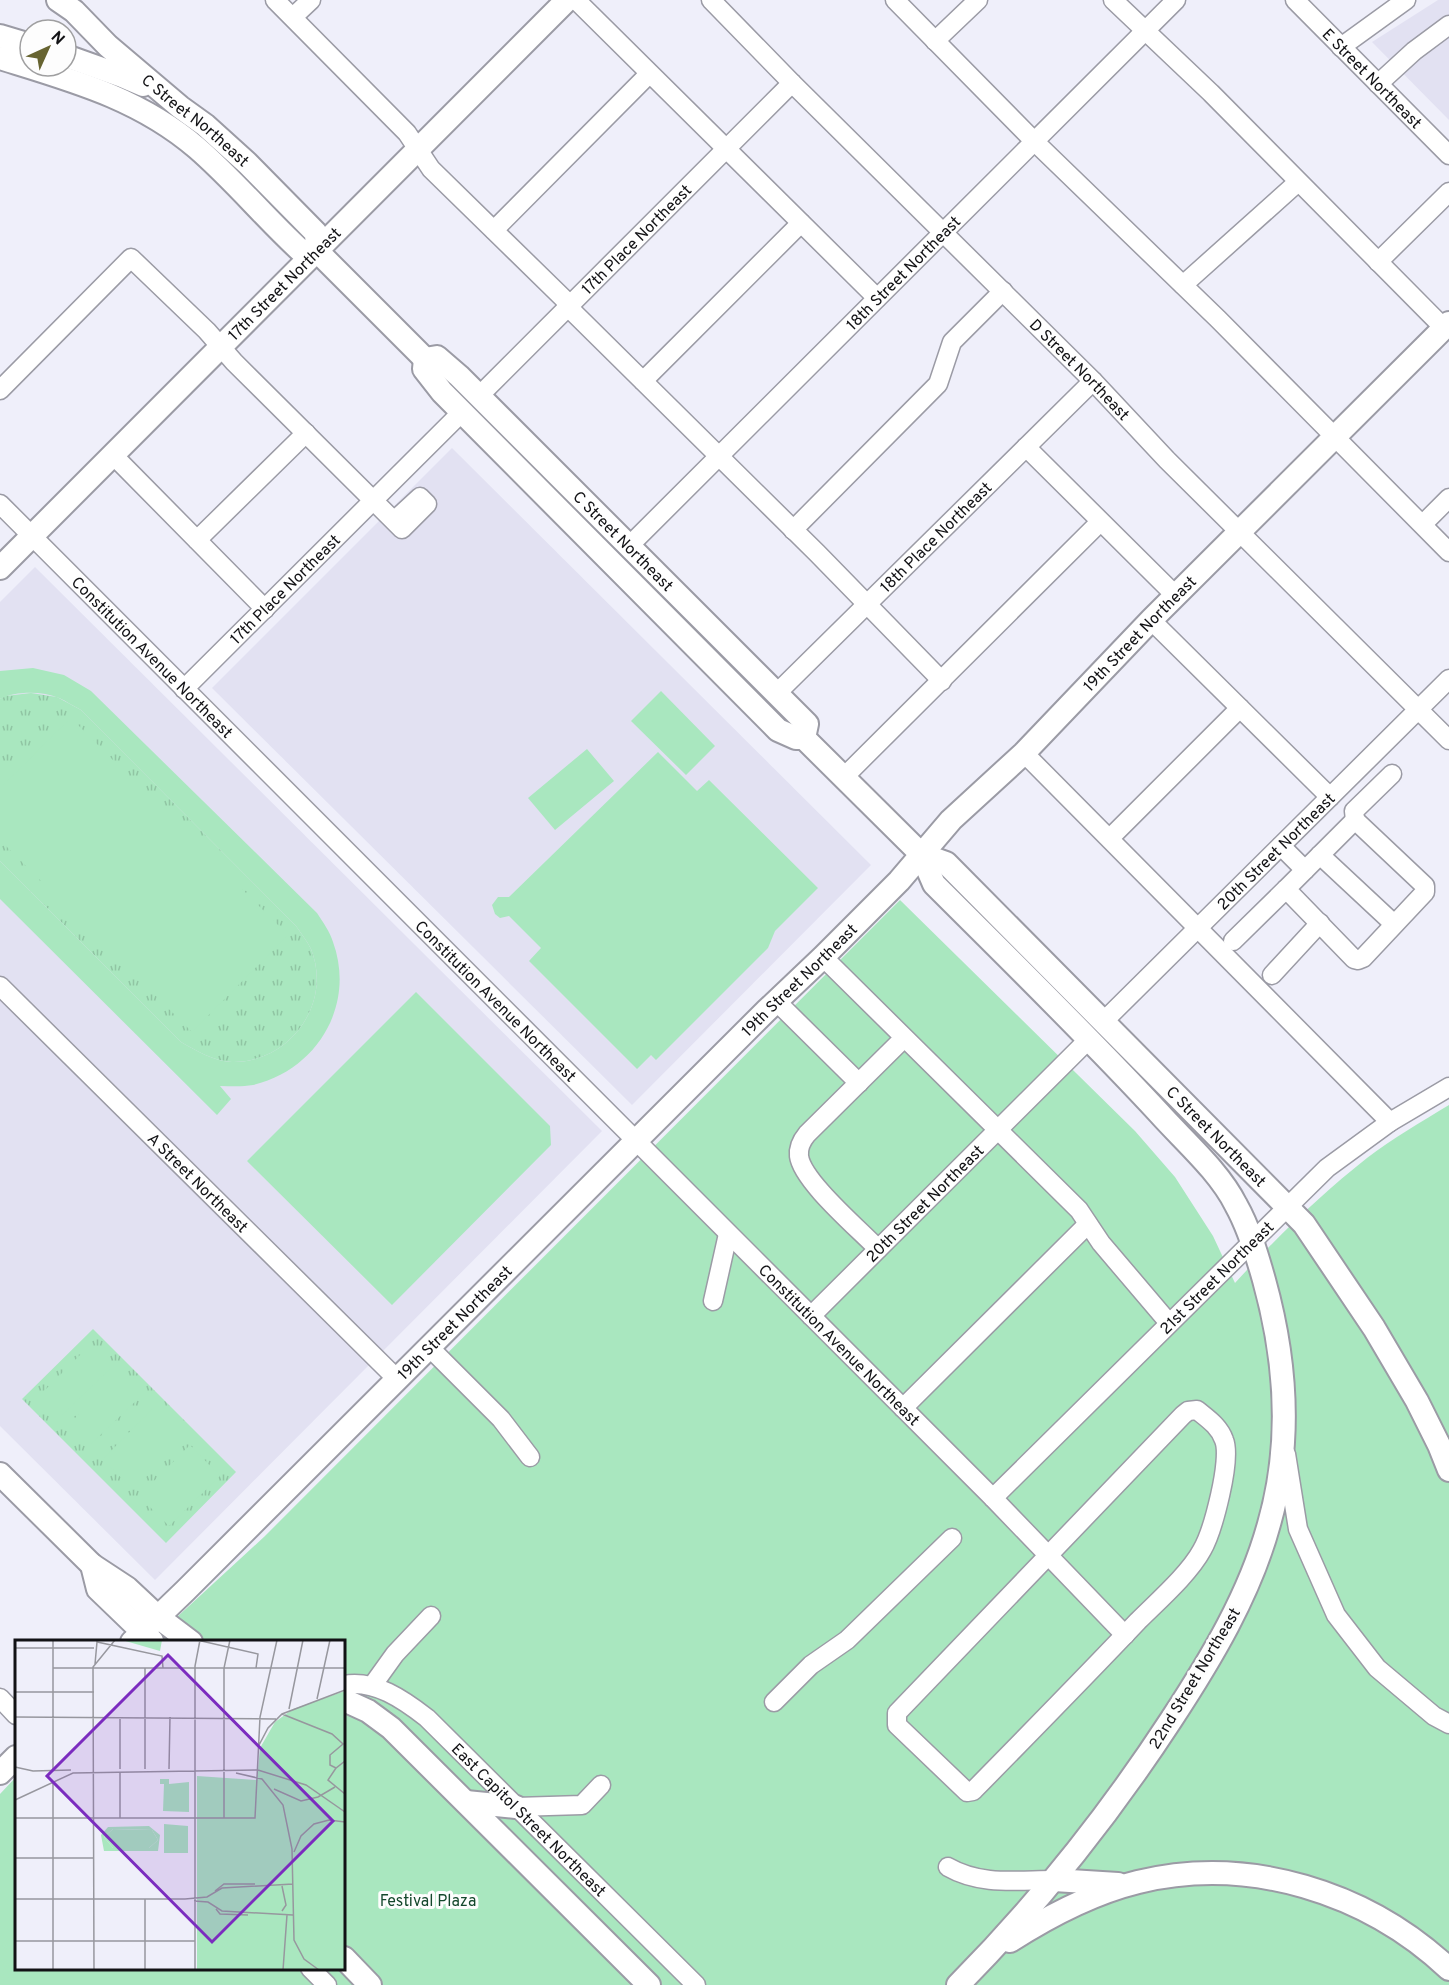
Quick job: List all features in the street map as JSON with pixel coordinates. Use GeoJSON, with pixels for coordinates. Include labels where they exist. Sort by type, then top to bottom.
{"type":"FeatureCollection","features":[{"type":"Feature","properties":{"kind":"main road","name":"C Street Northeast"},"geometry":{"type":"LineString","coordinates":[[65,2],[108,46],[223,140],[316,233],[317,251],[425,359]]}},
{"type":"Feature","properties":{"kind":"main road","name":"17th Street Northeast"},"geometry":{"type":"LineString","coordinates":[[0,568],[565,2]]}},
{"type":"Feature","properties":{"kind":"main road"},"geometry":{"type":"LineString","coordinates":[[0,36],[18,41]]}},
{"type":"Feature","properties":{"kind":"main road"},"geometry":{"type":"LineString","coordinates":[[78,60],[122,75],[180,107]]}},
{"type":"Feature","properties":{"kind":"main road","name":"C Street Northeast"},"geometry":{"type":"LineString","coordinates":[[3,63],[107,93],[162,122],[197,147],[301,251],[317,251]]}},
{"type":"Feature","properties":{"kind":"main road","name":"19th Street Northeast"},"geometry":{"type":"LineString","coordinates":[[146,1633],[635,1140],[823,957],[899,880],[951,820],[1024,753],[1151,620],[1446,325]]}},
{"type":"Feature","properties":{"kind":"main road","name":"C Street Northeast"},"geometry":{"type":"LineString","coordinates":[[425,359],[437,357],[479,396],[807,724],[804,738]]}},
{"type":"Feature","properties":{"kind":"main road","name":"C Street Northeast"},"geometry":{"type":"LineString","coordinates":[[425,359],[424,369],[442,392],[778,730],[796,738],[804,738],[921,854],[946,863],[1096,1031],[1217,1177],[1236,1204],[1252,1242]]}},
{"type":"Feature","properties":{"kind":"main road","name":"C Street Northeast"},"geometry":{"type":"LineString","coordinates":[[1096,1031],[1304,1224],[1374,1328],[1417,1401],[1449,1470]]}},
{"type":"Feature","properties":{"kind":"main road","name":"22nd Street Northeast"},"geometry":{"type":"LineString","coordinates":[[958,1985],[1054,1880],[1100,1821],[1193,1686],[1246,1588],[1270,1523],[1279,1479],[1283,1436],[1282,1373],[1272,1309],[1252,1242]]}},
{"type":"Feature","properties":{"kind":"main road"},"geometry":{"type":"LineString","coordinates":[[0,1474],[92,1565],[127,1588],[146,1633],[185,1640]]}},
{"type":"Feature","properties":{"kind":"main road","name":"East Capitol Street Northeast"},"geometry":{"type":"LineString","coordinates":[[345,1700],[368,1711],[391,1728],[649,1985]]}},
{"type":"Feature","properties":{"kind":"main road"},"geometry":{"type":"LineString","coordinates":[[0,1773],[15,1758]]}},
{"type":"Feature","properties":{"kind":"main road"},"geometry":{"type":"LineString","coordinates":[[466,1802],[516,1808]]}},
{"type":"Feature","properties":{"kind":"main road"},"geometry":{"type":"LineString","coordinates":[[986,1956],[1050,1918],[1128,1885],[1176,1876],[1226,1874],[1266,1877],[1313,1888],[1357,1905],[1414,1940],[1449,1969]]}},
{"type":"Feature","properties":{"kind":"main road"},"geometry":{"type":"LineString","coordinates":[[1054,1880],[1128,1885]]}},
{"type":"Feature","properties":{"kind":"main road"},"geometry":{"type":"LineString","coordinates":[[345,1959],[370,1985]]}},
{"type":"Feature","properties":{"kind":"street"},"geometry":{"type":"LineString","coordinates":[[275,0],[405,132],[431,169],[564,299],[568,307],[942,681]]}},
{"type":"Feature","properties":{"kind":"street"},"geometry":{"type":"LineString","coordinates":[[292,17],[311,0]]}},
{"type":"Feature","properties":{"kind":"street","name":"D Street Northeast"},"geometry":{"type":"LineString","coordinates":[[711,0],[1093,381],[1167,460],[1449,740]]}},
{"type":"Feature","properties":{"kind":"street"},"geometry":{"type":"LineString","coordinates":[[896,0],[1449,552]]}},
{"type":"Feature","properties":{"kind":"street"},"geometry":{"type":"LineString","coordinates":[[935,41],[978,0]]}},
{"type":"Feature","properties":{"kind":"street"},"geometry":{"type":"LineString","coordinates":[[1113,0],[1210,93],[1378,262],[1446,325]]}},
{"type":"Feature","properties":{"kind":"street","name":"18th Street Northeast"},"geometry":{"type":"LineString","coordinates":[[629,546],[1176,0]]}},
{"type":"Feature","properties":{"kind":"street","name":"E Street Northeast"},"geometry":{"type":"LineString","coordinates":[[1294,0],[1449,155]]}},
{"type":"Feature","properties":{"kind":"street"},"geometry":{"type":"LineString","coordinates":[[1341,47],[1407,0]]}},
{"type":"Feature","properties":{"kind":"street"},"geometry":{"type":"LineString","coordinates":[[565,2],[649,74],[877,298]]}},
{"type":"Feature","properties":{"kind":"street"},"geometry":{"type":"LineString","coordinates":[[1378,84],[1414,51],[1449,25]]}},
{"type":"Feature","properties":{"kind":"street"},"geometry":{"type":"LineString","coordinates":[[494,230],[649,74]]}},
{"type":"Feature","properties":{"kind":"street","name":"17th Place Northeast"},"geometry":{"type":"LineString","coordinates":[[479,396],[792,83]]}},
{"type":"Feature","properties":{"kind":"street"},"geometry":{"type":"LineString","coordinates":[[1183,285],[1298,182]]}},
{"type":"Feature","properties":{"kind":"street"},"geometry":{"type":"LineString","coordinates":[[1378,262],[1449,192]]}},
{"type":"Feature","properties":{"kind":"street"},"geometry":{"type":"LineString","coordinates":[[643,381],[801,223]]}},
{"type":"Feature","properties":{"kind":"street"},"geometry":{"type":"LineString","coordinates":[[0,390],[131,258],[207,331],[234,362],[394,521]]}},
{"type":"Feature","properties":{"kind":"street"},"geometry":{"type":"LineString","coordinates":[[793,530],[938,384],[952,342],[1003,291]]}},
{"type":"Feature","properties":{"kind":"street","name":"18th Place Northeast"},"geometry":{"type":"LineString","coordinates":[[776,694],[1093,381]]}},
{"type":"Feature","properties":{"kind":"street","name":"17th Place Northeast"},"geometry":{"type":"LineString","coordinates":[[184,689],[462,412]]}},
{"type":"Feature","properties":{"kind":"street"},"geometry":{"type":"LineString","coordinates":[[197,540],[306,433]]}},
{"type":"Feature","properties":{"kind":"street"},"geometry":{"type":"LineString","coordinates":[[1026,447],[1176,596]]}},
{"type":"Feature","properties":{"kind":"street"},"geometry":{"type":"LineString","coordinates":[[113,455],[265,609]]}},
{"type":"Feature","properties":{"kind":"street"},"geometry":{"type":"LineString","coordinates":[[1422,524],[1449,498]]}},
{"type":"Feature","properties":{"kind":"street","name":"Constitution Avenue Northeast"},"geometry":{"type":"LineString","coordinates":[[0,504],[993,1498],[1125,1635]]}},
{"type":"Feature","properties":{"kind":"street"},"geometry":{"type":"LineString","coordinates":[[844,777],[1100,522]]}},
{"type":"Feature","properties":{"kind":"street"},"geometry":{"type":"LineString","coordinates":[[1151,620],[1330,797]]}},
{"type":"Feature","properties":{"kind":"street","name":"20th Street Northeast"},"geometry":{"type":"LineString","coordinates":[[811,1316],[1449,679]]}},
{"type":"Feature","properties":{"kind":"street"},"geometry":{"type":"LineString","coordinates":[[1110,838],[1240,708]]}},
{"type":"Feature","properties":{"kind":"street"},"geometry":{"type":"LineString","coordinates":[[1024,753],[1390,1122]]}},
{"type":"Feature","properties":{"kind":"street"},"geometry":{"type":"LineString","coordinates":[[1286,889],[1354,959],[1358,960],[1363,958],[1425,892],[1425,886],[1355,820],[1354,811],[1392,774]]}},
{"type":"Feature","properties":{"kind":"street"},"geometry":{"type":"LineString","coordinates":[[1233,941],[1355,820]]}},
{"type":"Feature","properties":{"kind":"street"},"geometry":{"type":"LineString","coordinates":[[1281,846],[1305,870]]}},
{"type":"Feature","properties":{"kind":"street"},"geometry":{"type":"LineString","coordinates":[[1320,855],[1394,924]]}},
{"type":"Feature","properties":{"kind":"street"},"geometry":{"type":"LineString","coordinates":[[1272,975],[1320,923]]}},
{"type":"Feature","properties":{"kind":"street"},"geometry":{"type":"LineString","coordinates":[[823,957],[1078,1210],[1101,1243],[1169,1323]]}},
{"type":"Feature","properties":{"kind":"street","name":"A Street Northeast"},"geometry":{"type":"LineString","coordinates":[[0,986],[397,1379]]}},
{"type":"Feature","properties":{"kind":"street"},"geometry":{"type":"LineString","coordinates":[[776,1001],[859,1083]]}},
{"type":"Feature","properties":{"kind":"street"},"geometry":{"type":"LineString","coordinates":[[878,1249],[812,1182],[804,1169],[799,1149],[804,1139],[904,1038]]}},
{"type":"Feature","properties":{"kind":"street","name":"21st Street Northeast"},"geometry":{"type":"LineString","coordinates":[[993,1498],[1333,1163],[1390,1122],[1432,1096],[1449,1072]]}},
{"type":"Feature","properties":{"kind":"street"},"geometry":{"type":"LineString","coordinates":[[1432,1096],[1449,1087]]}},
{"type":"Feature","properties":{"kind":"street"},"geometry":{"type":"LineString","coordinates":[[903,1408],[1088,1224]]}},
{"type":"Feature","properties":{"kind":"street"},"geometry":{"type":"LineString","coordinates":[[713,1300],[728,1234]]}},
{"type":"Feature","properties":{"kind":"street"},"geometry":{"type":"LineString","coordinates":[[429,1347],[501,1419],[530,1458]]}},
{"type":"Feature","properties":{"kind":"street"},"geometry":{"type":"LineString","coordinates":[[1197,1410],[1214,1423],[1225,1441],[1225,1472],[1217,1507],[1203,1550],[1125,1635],[973,1791],[967,1792],[897,1725],[897,1713],[903,1705],[1188,1411],[1197,1410]]}},
{"type":"Feature","properties":{"kind":"street"},"geometry":{"type":"LineString","coordinates":[[1283,1436],[1298,1529],[1336,1615],[1377,1668],[1434,1716],[1449,1724]]}},
{"type":"Feature","properties":{"kind":"street"},"geometry":{"type":"LineString","coordinates":[[774,1702],[811,1665],[847,1640],[952,1538]]}},
{"type":"Feature","properties":{"kind":"street"},"geometry":{"type":"LineString","coordinates":[[372,1686],[395,1654],[431,1616]]}},
{"type":"Feature","properties":{"kind":"street","name":"East Capitol Street Northeast"},"geometry":{"type":"LineString","coordinates":[[345,1685],[362,1683],[372,1686],[402,1701],[427,1718],[696,1985]]}},
{"type":"Feature","properties":{"kind":"street"},"geometry":{"type":"LineString","coordinates":[[0,1698],[15,1714]]}},
{"type":"Feature","properties":{"kind":"street"},"geometry":{"type":"LineString","coordinates":[[516,1808],[582,1805],[601,1785]]}},
{"type":"Feature","properties":{"kind":"street"},"geometry":{"type":"LineString","coordinates":[[948,1868],[971,1878],[990,1881],[1054,1880]]}},
{"type":"Feature","properties":{"kind":"street"},"geometry":{"type":"LineString","coordinates":[[312,1970],[327,1985]]}},
{"type":"Feature","properties":{"kind":"shaded area"},"geometry":{"type":"Polygon","coordinates":[[[1438,0],[1449,0],[1449,120],[1372,42],[1438,0]]]}},
{"type":"Feature","properties":{"kind":"shaded area"},"geometry":{"type":"Polygon","coordinates":[[[452,448],[871,865],[632,1105],[212,688],[452,448]]]}},
{"type":"Feature","properties":{"kind":"shaded area"},"geometry":{"type":"Polygon","coordinates":[[[35,567],[602,1131],[155,1580],[0,1426],[0,602],[35,567]]]}},
{"type":"Feature","properties":{"kind":"green space"},"geometry":{"type":"Polygon","coordinates":[[[33,668],[64,675],[91,691],[317,913],[332,938],[339,966],[339,989],[335,1011],[326,1032],[313,1050],[296,1065],[276,1077],[253,1085],[220,1086],[231,1099],[217,1115],[0,899],[0,861],[181,1042],[218,1060],[232,1062],[253,1060],[288,1041],[301,1026],[311,1009],[316,990],[316,970],[311,949],[296,926],[81,710],[59,698],[45,694],[21,693],[0,699],[0,671],[33,668]]]}},
{"type":"Feature","properties":{"kind":"green space"},"geometry":{"type":"Polygon","coordinates":[[[661,691],[715,746],[686,775],[631,721],[661,691]]]}},
{"type":"Feature","properties":{"kind":"green space"},"geometry":{"type":"Polygon","coordinates":[[[31,693],[57,697],[81,710],[296,926],[311,949],[316,970],[316,990],[311,1009],[301,1026],[288,1041],[253,1060],[232,1062],[212,1058],[181,1042],[0,861],[0,699],[5,696],[31,693]]]}},
{"type":"Feature","properties":{"kind":"green space"},"geometry":{"type":"Polygon","coordinates":[[[71,718],[288,935],[192,1032],[0,840],[0,788],[71,718]]]}},
{"type":"Feature","properties":{"kind":"green space"},"geometry":{"type":"Polygon","coordinates":[[[587,749],[614,781],[555,830],[528,798],[587,749]]]}},
{"type":"Feature","properties":{"kind":"green space"},"geometry":{"type":"Polygon","coordinates":[[[658,752],[697,791],[709,780],[818,888],[775,931],[768,948],[656,1060],[651,1055],[637,1069],[529,961],[541,948],[509,916],[500,918],[495,914],[492,905],[498,897],[509,897],[658,752]]]}},
{"type":"Feature","properties":{"kind":"green space","name":"Festival Plaza"},"geometry":{"type":"Polygon","coordinates":[[[900,900],[1135,1131],[1175,1177],[1213,1236],[1235,1283],[1299,1218],[1350,1172],[1407,1130],[1449,1105],[1449,1985],[0,1985],[0,1794],[15,1778],[15,1970],[345,1970],[345,1640],[152,1640],[265,1536],[900,900]]]}},
{"type":"Feature","properties":{"kind":"green space"},"geometry":{"type":"Polygon","coordinates":[[[416,992],[550,1126],[551,1145],[392,1305],[247,1161],[416,992]]]}},
{"type":"Feature","properties":{"kind":"green space"},"geometry":{"type":"Polygon","coordinates":[[[93,1329],[236,1472],[166,1543],[22,1399],[93,1329]]]}},
{"type":"Feature","properties":{"kind":"green space"},"geometry":{"type":"Polygon","coordinates":[[[88,1347],[110,1369],[62,1415],[41,1394],[88,1347]]]}},
{"type":"Feature","properties":{"kind":"green space"},"geometry":{"type":"Polygon","coordinates":[[[117,1376],[139,1398],[91,1444],[70,1423],[117,1376]]]}},
{"type":"Feature","properties":{"kind":"green space"},"geometry":{"type":"Polygon","coordinates":[[[153,1408],[184,1439],[133,1490],[103,1459],[153,1408]]]}},
{"type":"Feature","properties":{"kind":"green space"},"geometry":{"type":"Polygon","coordinates":[[[190,1445],[220,1476],[169,1526],[139,1496],[190,1445]]]}}]}
